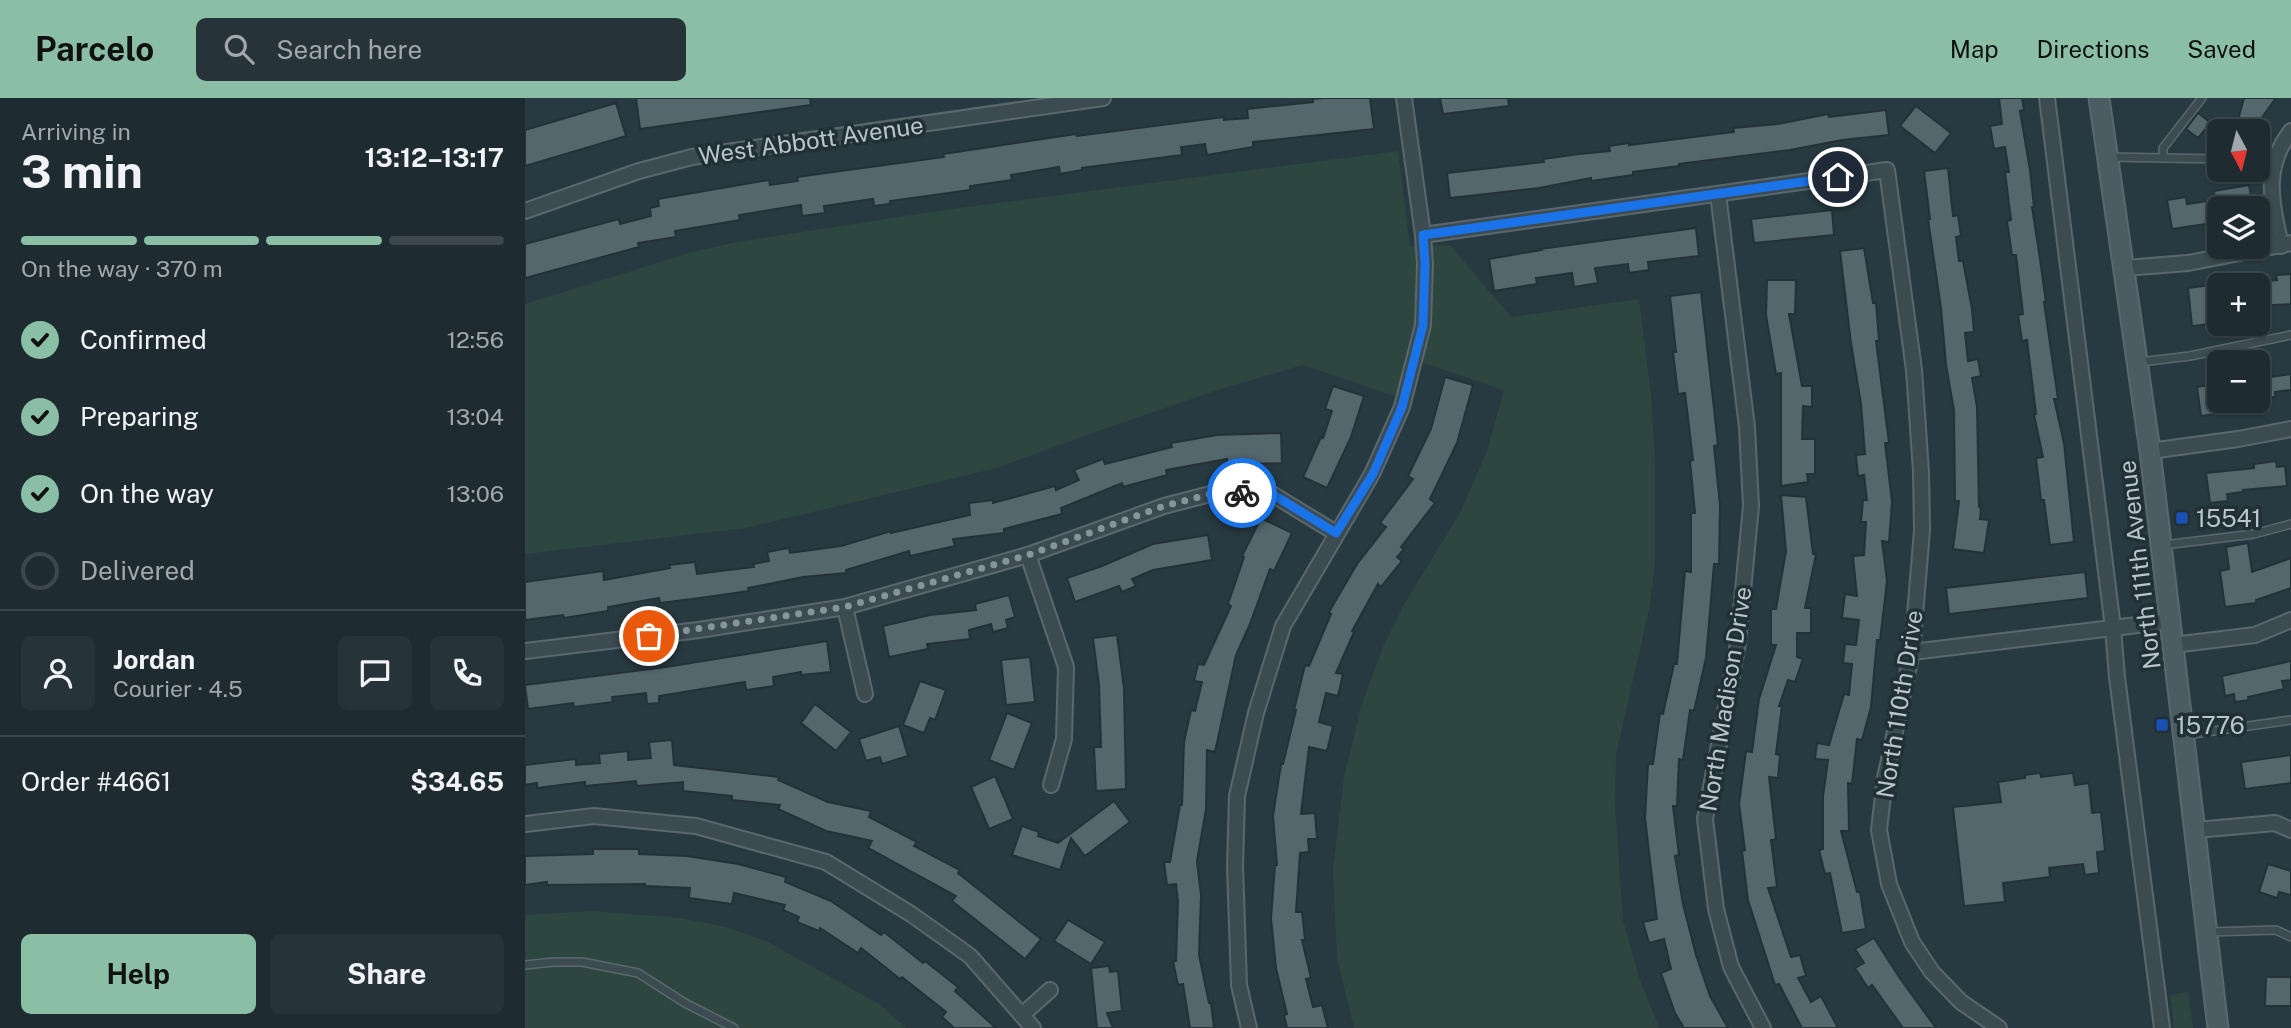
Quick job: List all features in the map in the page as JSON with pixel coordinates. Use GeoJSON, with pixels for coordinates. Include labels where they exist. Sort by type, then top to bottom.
{"type":"FeatureCollection","features":[{"type":"Feature","properties":{"kind":"street","name":"West Abbott Avenue"},"geometry":{"type":"LineString","coordinates":[[525,211],[639,171],[692,157],[1103,98]]}},
{"type":"Feature","properties":{"kind":"street"},"geometry":{"type":"LineString","coordinates":[[1249,1028],[1239,985],[1235,866],[1237,796],[1256,713],[1283,626],[1373,474],[1402,407],[1423,325],[1423,235],[1404,98]]}},
{"type":"Feature","properties":{"kind":"street","name":"North 111th Avenue"},"geometry":{"type":"LineString","coordinates":[[2047,98],[2162,1028]]}},
{"type":"Feature","properties":{"kind":"street","name":"North 111th Avenue"},"geometry":{"type":"LineString","coordinates":[[2099,98],[2126,268],[2150,451],[2218,1028]]}},
{"type":"Feature","properties":{"kind":"street"},"geometry":{"type":"LineString","coordinates":[[2126,268],[2187,263],[2286,245],[2271,187],[2274,161],[2291,131]]}},
{"type":"Feature","properties":{"kind":"street","name":"North 110th Drive"},"geometry":{"type":"LineString","coordinates":[[1718,194],[1887,170],[1914,370],[1922,530],[1912,652],[1885,778],[1879,830],[1889,884],[1912,942],[1932,972],[1961,1002],[1999,1028]]}},
{"type":"Feature","properties":{"kind":"street"},"geometry":{"type":"LineString","coordinates":[[1423,235],[1718,194]]}},
{"type":"Feature","properties":{"kind":"street","name":"North Madison Drive"},"geometry":{"type":"LineString","coordinates":[[1718,194],[1747,427],[1751,506],[1738,643],[1705,819],[1716,909],[1731,967],[1763,1028]]}},
{"type":"Feature","properties":{"kind":"street"},"geometry":{"type":"LineString","coordinates":[[2150,451],[2291,429]]}},
{"type":"Feature","properties":{"kind":"street"},"geometry":{"type":"LineString","coordinates":[[525,651],[699,630],[845,607],[1028,555],[1164,506],[1222,491],[1272,494],[1336,533]]}},
{"type":"Feature","properties":{"kind":"street"},"geometry":{"type":"LineString","coordinates":[[1028,555],[1066,667],[1064,738],[1051,785]]}},
{"type":"Feature","properties":{"kind":"street"},"geometry":{"type":"LineString","coordinates":[[845,607],[865,694]]}},
{"type":"Feature","properties":{"kind":"street"},"geometry":{"type":"LineString","coordinates":[[2173,645],[2255,635],[2291,620]]}},
{"type":"Feature","properties":{"kind":"street"},"geometry":{"type":"LineString","coordinates":[[1912,652],[2171,621]]}},
{"type":"Feature","properties":{"kind":"street"},"geometry":{"type":"LineString","coordinates":[[525,824],[594,816],[696,826],[826,862],[911,914],[970,957],[1033,1028]]}},
{"type":"Feature","properties":{"kind":"street"},"geometry":{"type":"LineString","coordinates":[[2196,830],[2275,823],[2291,817]]}},
{"type":"Feature","properties":{"kind":"street"},"geometry":{"type":"LineString","coordinates":[[2275,823],[2291,830]]}},
{"type":"Feature","properties":{"kind":"street"},"geometry":{"type":"LineString","coordinates":[[1021,1015],[1050,990]]}},
{"type":"Feature","properties":{"kind":"lane"},"geometry":{"type":"LineString","coordinates":[[2162,157],[2163,148],[2203,98]]}},
{"type":"Feature","properties":{"kind":"lane"},"geometry":{"type":"LineString","coordinates":[[2109,157],[2207,159]]}},
{"type":"Feature","properties":{"kind":"lane"},"geometry":{"type":"LineString","coordinates":[[2270,161],[2274,161]]}},
{"type":"Feature","properties":{"kind":"lane"},"geometry":{"type":"LineString","coordinates":[[2138,362],[2190,356],[2291,335]]}},
{"type":"Feature","properties":{"kind":"lane"},"geometry":{"type":"LineString","coordinates":[[2162,546],[2254,534],[2291,524]]}},
{"type":"Feature","properties":{"kind":"lane"},"geometry":{"type":"LineString","coordinates":[[2184,736],[2291,720]]}},
{"type":"Feature","properties":{"kind":"lane"},"geometry":{"type":"LineString","coordinates":[[2207,932],[2276,930],[2291,937]]}},
{"type":"Feature","properties":{"kind":"lane"},"geometry":{"type":"LineString","coordinates":[[525,965],[582,962],[638,973],[685,1003],[734,1028]]}},
{"type":"Feature","properties":{"kind":"green space"},"geometry":{"type":"Polygon","coordinates":[[[1398,151],[1410,246],[1450,245],[1511,317],[1639,299],[1651,395],[1655,458],[1655,562],[1650,605],[1616,755],[1615,807],[1623,920],[1639,977],[1659,1028],[1354,1028],[1337,959],[1333,869],[1344,777],[1361,707],[1383,647],[1403,606],[1460,513],[1487,451],[1504,390],[1415,360],[1403,399],[1303,365],[1218,390],[997,468],[746,528],[525,554],[525,304],[692,252],[737,242],[944,210],[1398,151]]]}},
{"type":"Feature","properties":{"kind":"green space"},"geometry":{"type":"Polygon","coordinates":[[[593,911],[681,918],[726,927],[768,942],[879,1004],[906,1028],[525,1028],[525,915],[593,911]]]}},
{"type":"Feature","properties":{"kind":"green space"},"geometry":{"type":"Polygon","coordinates":[[[2188,992],[2193,1028],[2174,1028],[2170,995],[2188,992]]]}},
{"type":"Feature","properties":{"kind":"building"},"geometry":{"type":"Polygon","coordinates":[[[636,98],[810,98],[811,105],[640,129],[636,98]]]}},
{"type":"Feature","properties":{"kind":"building"},"geometry":{"type":"Polygon","coordinates":[[[1370,98],[1374,129],[1253,142],[1253,147],[1207,155],[1205,144],[1181,147],[1182,155],[1082,168],[1060,174],[1059,167],[1011,175],[1012,180],[970,186],[970,190],[890,201],[890,204],[874,206],[873,199],[824,206],[825,213],[802,216],[801,205],[739,215],[740,220],[675,231],[676,237],[638,243],[639,247],[525,278],[525,244],[619,219],[620,224],[651,216],[650,208],[659,206],[658,199],[769,180],[770,185],[798,181],[797,177],[944,157],[943,154],[1076,134],[1077,136],[1224,117],[1224,120],[1248,118],[1247,109],[1313,102],[1313,99],[1370,98]]]}},
{"type":"Feature","properties":{"kind":"building"},"geometry":{"type":"Polygon","coordinates":[[[1440,98],[1508,98],[1509,106],[1443,114],[1440,98]]]}},
{"type":"Feature","properties":{"kind":"building"},"geometry":{"type":"Polygon","coordinates":[[[1999,98],[2022,98],[2024,110],[2020,111],[2030,170],[2032,207],[2058,399],[2054,399],[2064,443],[2074,542],[2050,545],[2044,500],[2041,500],[2036,458],[2043,457],[2034,415],[2027,340],[2022,341],[2018,315],[2023,314],[2016,255],[2012,255],[2007,221],[2011,220],[2005,172],[2009,172],[2005,147],[1994,149],[1990,126],[2002,124],[1999,98]]]}},
{"type":"Feature","properties":{"kind":"building"},"geometry":{"type":"Polygon","coordinates":[[[2244,98],[2276,98],[2261,119],[2238,119],[2244,98]]]}},
{"type":"Feature","properties":{"kind":"building"},"geometry":{"type":"Polygon","coordinates":[[[616,103],[626,136],[525,166],[525,130],[616,103]]]}},
{"type":"Feature","properties":{"kind":"building"},"geometry":{"type":"Polygon","coordinates":[[[1916,106],[1951,133],[1935,153],[1900,126],[1916,106]]]}},
{"type":"Feature","properties":{"kind":"building"},"geometry":{"type":"Polygon","coordinates":[[[1886,110],[1889,135],[1679,164],[1633,172],[1633,175],[1591,181],[1591,178],[1539,188],[1450,198],[1447,173],[1544,162],[1543,159],[1610,151],[1609,146],[1734,132],[1733,128],[1778,124],[1828,114],[1829,117],[1886,110]]]}},
{"type":"Feature","properties":{"kind":"building"},"geometry":{"type":"Polygon","coordinates":[[[2198,113],[2207,120],[2207,128],[2198,138],[2186,129],[2198,113]]]}},
{"type":"Feature","properties":{"kind":"building"},"geometry":{"type":"Polygon","coordinates":[[[1948,168],[1953,216],[1958,215],[1961,236],[1956,237],[1959,261],[1963,261],[1972,309],[1974,332],[1965,333],[1968,361],[1978,359],[1981,376],[1972,378],[1977,407],[1980,519],[1989,520],[1984,553],[1953,549],[1959,501],[1955,501],[1954,410],[1946,365],[1924,171],[1948,168]]]}},
{"type":"Feature","properties":{"kind":"building"},"geometry":{"type":"Polygon","coordinates":[[[2249,185],[2251,196],[2215,196],[2214,191],[2249,185]]]}},
{"type":"Feature","properties":{"kind":"building"},"geometry":{"type":"Polygon","coordinates":[[[2186,197],[2187,204],[2207,201],[2207,224],[2172,229],[2167,200],[2186,197]]]}},
{"type":"Feature","properties":{"kind":"building"},"geometry":{"type":"Polygon","coordinates":[[[1832,210],[1834,235],[1754,243],[1751,219],[1832,210]]]}},
{"type":"Feature","properties":{"kind":"building"},"geometry":{"type":"Polygon","coordinates":[[[1696,228],[1699,256],[1648,262],[1649,270],[1629,273],[1628,264],[1595,268],[1598,283],[1574,287],[1572,273],[1536,278],[1537,284],[1494,291],[1489,259],[1540,249],[1696,228]]]}},
{"type":"Feature","properties":{"kind":"building"},"geometry":{"type":"Polygon","coordinates":[[[1864,248],[1873,303],[1876,303],[1879,341],[1876,341],[1889,443],[1885,443],[1892,502],[1889,542],[1882,541],[1887,581],[1880,640],[1877,640],[1871,707],[1862,740],[1857,739],[1852,784],[1848,783],[1849,831],[1841,831],[1857,892],[1860,892],[1866,929],[1842,933],[1830,873],[1825,874],[1819,850],[1823,849],[1823,796],[1828,760],[1815,759],[1817,743],[1829,745],[1844,694],[1849,695],[1852,664],[1843,663],[1845,644],[1856,645],[1859,620],[1842,618],[1845,594],[1857,596],[1853,556],[1864,555],[1866,522],[1861,522],[1863,500],[1867,500],[1864,475],[1858,476],[1856,455],[1865,454],[1861,404],[1840,251],[1864,248]]]}},
{"type":"Feature","properties":{"kind":"building"},"geometry":{"type":"Polygon","coordinates":[[[2291,274],[2291,304],[2270,305],[2270,281],[2277,280],[2276,275],[2291,274]]]}},
{"type":"Feature","properties":{"kind":"building"},"geometry":{"type":"Polygon","coordinates":[[[1767,280],[1796,280],[1795,314],[1789,314],[1802,386],[1812,386],[1812,407],[1803,406],[1802,439],[1815,439],[1815,474],[1807,474],[1808,482],[1781,486],[1781,373],[1776,374],[1766,315],[1767,280]]]}},
{"type":"Feature","properties":{"kind":"building"},"geometry":{"type":"Polygon","coordinates":[[[2207,286],[2207,324],[2192,326],[2188,288],[2207,286]]]}},
{"type":"Feature","properties":{"kind":"building"},"geometry":{"type":"Polygon","coordinates":[[[1701,292],[1718,445],[1714,446],[1720,505],[1719,564],[1714,564],[1706,658],[1694,711],[1690,710],[1683,760],[1679,759],[1677,806],[1673,806],[1679,855],[1675,856],[1683,904],[1710,996],[1728,1028],[1684,1028],[1675,1013],[1661,973],[1671,969],[1664,939],[1649,943],[1643,922],[1657,919],[1645,818],[1648,764],[1653,764],[1660,713],[1663,714],[1674,664],[1677,664],[1685,571],[1691,572],[1691,513],[1695,513],[1690,461],[1693,460],[1685,393],[1678,394],[1670,296],[1701,292]]]}},
{"type":"Feature","properties":{"kind":"building"},"geometry":{"type":"Polygon","coordinates":[[[2291,374],[2291,390],[2275,392],[2275,397],[2270,398],[2270,377],[2291,374]]]}},
{"type":"Feature","properties":{"kind":"building"},"geometry":{"type":"Polygon","coordinates":[[[1445,377],[1473,385],[1457,443],[1430,499],[1435,503],[1401,547],[1404,549],[1397,557],[1402,561],[1381,587],[1378,584],[1352,631],[1354,632],[1336,673],[1343,674],[1338,696],[1326,693],[1319,722],[1333,726],[1327,751],[1309,747],[1301,814],[1315,813],[1317,839],[1308,839],[1309,852],[1300,853],[1296,912],[1302,912],[1305,940],[1302,940],[1311,978],[1306,979],[1313,1007],[1322,1005],[1328,1028],[1287,1028],[1284,1015],[1287,1014],[1276,968],[1271,918],[1277,865],[1273,816],[1281,764],[1294,710],[1305,665],[1309,666],[1331,614],[1329,612],[1357,564],[1386,527],[1380,523],[1413,479],[1408,476],[1431,429],[1445,377]]]}},
{"type":"Feature","properties":{"kind":"building"},"geometry":{"type":"Polygon","coordinates":[[[2207,385],[2207,413],[2223,413],[2201,416],[2197,387],[2207,385]]]}},
{"type":"Feature","properties":{"kind":"building"},"geometry":{"type":"Polygon","coordinates":[[[1333,386],[1364,396],[1351,437],[1327,488],[1303,477],[1321,437],[1323,438],[1332,411],[1325,409],[1333,386]]]}},
{"type":"Feature","properties":{"kind":"building"},"geometry":{"type":"Polygon","coordinates":[[[1281,433],[1282,463],[1228,465],[1227,459],[1166,470],[1167,475],[1123,487],[1122,483],[1061,508],[1062,514],[1004,529],[1004,533],[953,539],[955,546],[910,556],[909,551],[846,570],[846,573],[803,577],[748,588],[749,591],[660,603],[659,598],[608,607],[608,611],[564,618],[563,615],[525,620],[525,582],[603,571],[604,580],[670,568],[669,565],[695,562],[697,574],[754,567],[753,564],[769,561],[767,552],[789,548],[790,553],[841,546],[891,531],[970,515],[969,503],[993,500],[993,503],[1055,486],[1056,490],[1079,480],[1074,470],[1103,459],[1105,464],[1172,447],[1171,443],[1217,435],[1281,433]]]}},
{"type":"Feature","properties":{"kind":"building"},"geometry":{"type":"Polygon","coordinates":[[[2276,461],[2277,467],[2285,466],[2287,486],[2243,490],[2227,494],[2228,501],[2210,503],[2206,473],[2254,468],[2254,464],[2276,461]]]}},
{"type":"Feature","properties":{"kind":"building"},"geometry":{"type":"Polygon","coordinates":[[[1781,495],[1806,497],[1813,554],[1816,554],[1805,608],[1811,608],[1811,633],[1797,633],[1797,657],[1803,659],[1795,682],[1788,680],[1779,706],[1782,706],[1776,754],[1780,755],[1778,778],[1769,777],[1776,839],[1771,840],[1777,887],[1768,888],[1791,957],[1800,955],[1806,976],[1798,978],[1811,1002],[1821,996],[1838,1028],[1802,1028],[1779,984],[1775,985],[1748,900],[1742,851],[1745,850],[1739,804],[1746,751],[1752,752],[1759,699],[1776,645],[1771,645],[1771,609],[1776,609],[1786,551],[1781,495]]]}},
{"type":"Feature","properties":{"kind":"building"},"geometry":{"type":"Polygon","coordinates":[[[1261,518],[1292,533],[1274,571],[1270,569],[1236,655],[1215,752],[1207,750],[1206,809],[1197,861],[1201,895],[1199,955],[1214,1028],[1190,1028],[1183,984],[1178,985],[1173,961],[1176,961],[1176,884],[1167,885],[1164,862],[1170,862],[1182,805],[1184,742],[1191,710],[1195,711],[1202,682],[1194,681],[1198,664],[1204,665],[1231,606],[1228,604],[1244,557],[1242,556],[1261,518]]]}},
{"type":"Feature","properties":{"kind":"building"},"geometry":{"type":"Polygon","coordinates":[[[1208,535],[1212,560],[1153,570],[1132,579],[1136,586],[1122,592],[1119,586],[1075,602],[1067,578],[1153,544],[1208,535]]]}},
{"type":"Feature","properties":{"kind":"building"},"geometry":{"type":"Polygon","coordinates":[[[2248,543],[2252,572],[2291,558],[2291,588],[2256,600],[2256,603],[2225,607],[2220,571],[2229,569],[2226,547],[2248,543]]]}},
{"type":"Feature","properties":{"kind":"building"},"geometry":{"type":"Polygon","coordinates":[[[2085,572],[2088,598],[1949,614],[1946,588],[2085,572]]]}},
{"type":"Feature","properties":{"kind":"building"},"geometry":{"type":"Polygon","coordinates":[[[1009,595],[1015,617],[1006,620],[1008,628],[993,632],[991,624],[969,630],[970,639],[927,644],[928,649],[889,657],[883,626],[930,615],[976,610],[975,604],[1009,595]]]}},
{"type":"Feature","properties":{"kind":"building"},"geometry":{"type":"Polygon","coordinates":[[[1117,635],[1124,688],[1126,789],[1096,791],[1094,747],[1101,747],[1099,685],[1093,638],[1117,635]]]}},
{"type":"Feature","properties":{"kind":"building"},"geometry":{"type":"Polygon","coordinates":[[[827,641],[831,672],[801,675],[801,672],[773,677],[774,686],[746,690],[745,682],[659,696],[659,703],[647,704],[646,693],[612,697],[613,702],[574,707],[573,703],[528,709],[525,685],[666,667],[827,641]]]}},
{"type":"Feature","properties":{"kind":"building"},"geometry":{"type":"Polygon","coordinates":[[[1030,657],[1035,702],[1006,705],[1001,660],[1030,657]]]}},
{"type":"Feature","properties":{"kind":"building"},"geometry":{"type":"Polygon","coordinates":[[[2291,661],[2291,680],[2282,681],[2284,689],[2235,702],[2234,694],[2225,696],[2222,676],[2291,661]]]}},
{"type":"Feature","properties":{"kind":"building"},"geometry":{"type":"Polygon","coordinates":[[[920,681],[946,690],[935,720],[930,718],[924,733],[903,725],[920,681]]]}},
{"type":"Feature","properties":{"kind":"building"},"geometry":{"type":"Polygon","coordinates":[[[815,704],[851,732],[836,751],[801,723],[815,704]]]}},
{"type":"Feature","properties":{"kind":"building"},"geometry":{"type":"Polygon","coordinates":[[[1007,713],[1032,723],[1014,770],[989,760],[1007,713]]]}},
{"type":"Feature","properties":{"kind":"building"},"geometry":{"type":"Polygon","coordinates":[[[899,726],[908,756],[882,764],[880,757],[866,761],[859,739],[899,726]]]}},
{"type":"Feature","properties":{"kind":"building"},"geometry":{"type":"Polygon","coordinates":[[[672,740],[674,765],[779,777],[778,780],[828,802],[871,811],[869,817],[917,842],[914,846],[960,870],[958,873],[1041,939],[1025,959],[952,901],[956,896],[868,848],[872,841],[826,831],[778,809],[780,805],[683,791],[683,782],[637,786],[636,781],[585,786],[585,782],[537,788],[537,783],[525,785],[525,765],[576,759],[576,765],[600,763],[599,754],[628,751],[628,760],[651,758],[649,742],[672,740]]]}},
{"type":"Feature","properties":{"kind":"building"},"geometry":{"type":"Polygon","coordinates":[[[2291,755],[2291,783],[2245,789],[2241,762],[2291,755]]]}},
{"type":"Feature","properties":{"kind":"building"},"geometry":{"type":"Polygon","coordinates":[[[2040,773],[2041,777],[2073,773],[2075,785],[2089,783],[2092,813],[2101,812],[2105,851],[2097,852],[2099,873],[2085,875],[2083,864],[2049,868],[2050,877],[2003,883],[2005,902],[1964,906],[1953,807],[2001,802],[1998,782],[2040,773]]]}},
{"type":"Feature","properties":{"kind":"building"},"geometry":{"type":"Polygon","coordinates":[[[995,776],[1013,819],[989,829],[971,787],[995,776]]]}},
{"type":"Feature","properties":{"kind":"building"},"geometry":{"type":"Polygon","coordinates":[[[1114,801],[1130,822],[1085,856],[1071,838],[1060,870],[1012,855],[1022,826],[1039,832],[1038,836],[1058,843],[1114,801]]]}},
{"type":"Feature","properties":{"kind":"building"},"geometry":{"type":"Polygon","coordinates":[[[593,849],[639,849],[639,854],[687,856],[738,864],[786,877],[785,882],[831,901],[881,935],[884,932],[923,963],[925,961],[958,987],[955,991],[996,1028],[954,1028],[942,1017],[946,1012],[902,977],[900,979],[861,948],[858,953],[820,928],[819,931],[797,922],[799,917],[783,910],[785,905],[734,893],[732,904],[689,898],[690,888],[645,884],[547,885],[547,882],[525,885],[525,856],[593,854],[593,849]]]}},
{"type":"Feature","properties":{"kind":"building"},"geometry":{"type":"Polygon","coordinates":[[[2268,864],[2291,871],[2291,895],[2279,892],[2277,898],[2259,892],[2268,864]]]}},
{"type":"Feature","properties":{"kind":"building"},"geometry":{"type":"Polygon","coordinates":[[[1068,920],[1105,942],[1091,964],[1054,941],[1068,920]]]}},
{"type":"Feature","properties":{"kind":"building"},"geometry":{"type":"Polygon","coordinates":[[[1874,938],[1936,1028],[1903,1028],[1872,985],[1868,988],[1855,968],[1864,963],[1855,949],[1874,938]]]}},
{"type":"Feature","properties":{"kind":"building"},"geometry":{"type":"Polygon","coordinates":[[[1109,966],[1110,972],[1118,971],[1122,1011],[1107,1013],[1113,1028],[1097,1028],[1091,968],[1109,966]]]}},
{"type":"Feature","properties":{"kind":"building"},"geometry":{"type":"Polygon","coordinates":[[[2266,977],[2291,977],[2291,1006],[2265,1006],[2266,977]]]}},
{"type":"Feature","properties":{"kind":"way so far"},"geometry":{"type":"LineString","coordinates":[[649,636],[845,607],[1028,555],[1164,506],[1222,491],[1242,493]]}},
{"type":"Feature","properties":{"kind":"place","name":"15541"},"geometry":{"type":"Point","coordinates":[2182,518]}},
{"type":"Feature","properties":{"kind":"place","name":"15776"},"geometry":{"type":"Point","coordinates":[2162,725]}},
{"type":"Feature","properties":{"kind":"route"},"geometry":{"type":"LineString","coordinates":[[1242,493],[1272,494],[1336,533],[1373,474],[1402,407],[1423,325],[1423,235],[1838,177]]}}]}
